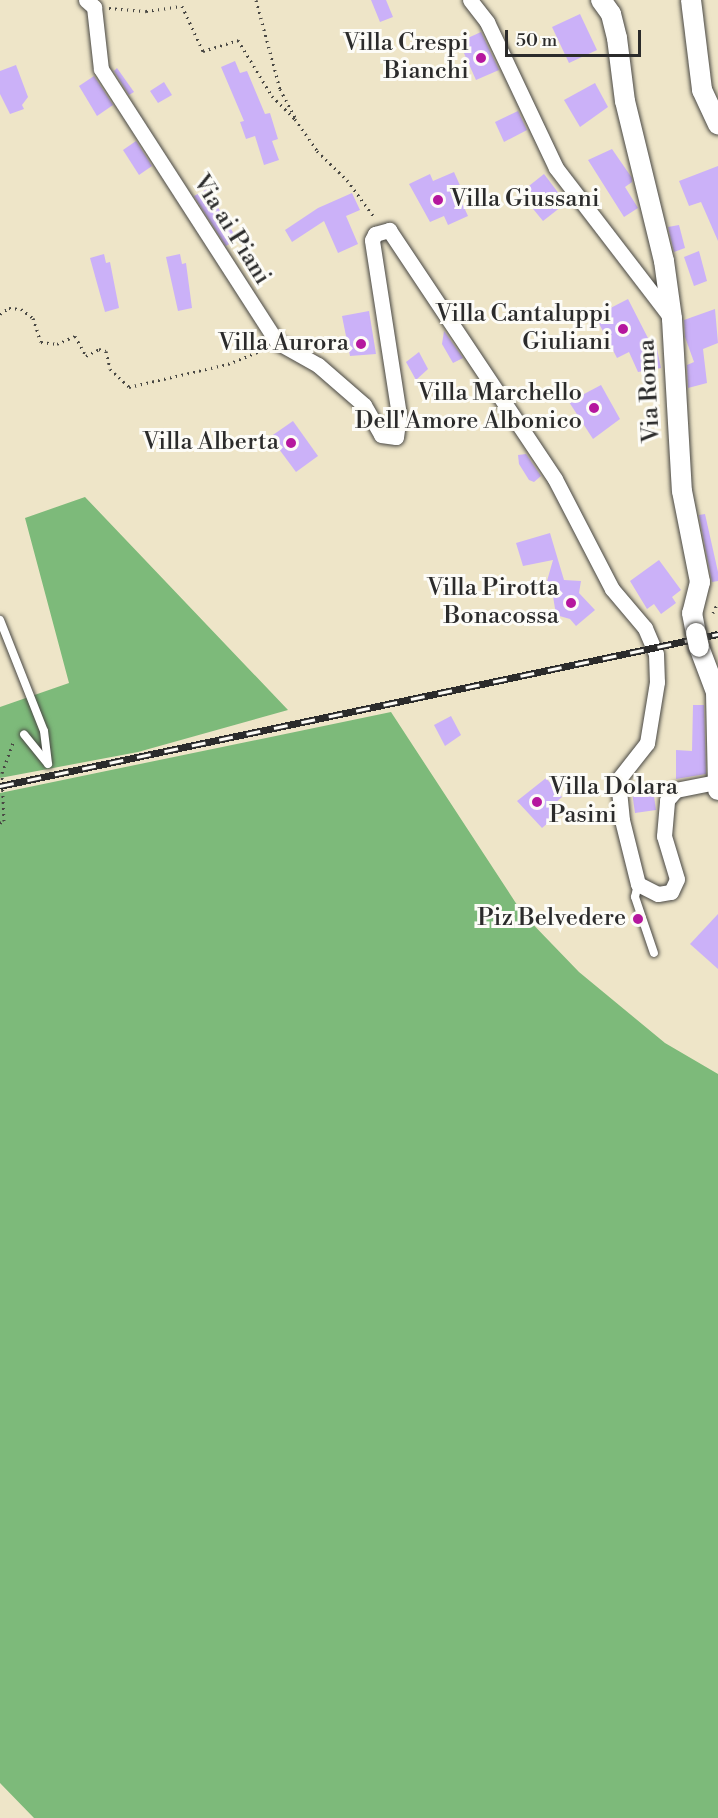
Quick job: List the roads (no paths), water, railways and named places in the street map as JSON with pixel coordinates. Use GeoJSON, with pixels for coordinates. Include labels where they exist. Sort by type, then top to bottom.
{"type":"FeatureCollection","features":[{"type":"Feature","properties":{"kind":"street"},"geometry":{"type":"LineString","coordinates":[[470,0],[487,22],[556,168],[672,319]]}},
{"type":"Feature","properties":{"kind":"street","name":"Via Roma"},"geometry":{"type":"LineString","coordinates":[[601,0],[611,14],[617,38],[625,101],[651,200],[672,319],[682,491],[700,582],[692,613],[697,640],[716,692],[717,786]]}},
{"type":"Feature","properties":{"kind":"street"},"geometry":{"type":"LineString","coordinates":[[691,0],[702,90],[718,124]]}},
{"type":"Feature","properties":{"kind":"street","name":"Via ai Piani"},"geometry":{"type":"LineString","coordinates":[[90,4],[101,69],[277,342],[318,365],[364,405],[381,435],[396,437],[399,415],[372,240],[383,229],[394,234],[555,479],[612,589],[651,639],[658,665],[647,743],[618,780],[617,793],[638,884]]}},
{"type":"Feature","properties":{"kind":"street"},"geometry":{"type":"LineString","coordinates":[[638,884],[658,894],[671,892],[677,879],[664,836],[667,800],[676,790],[717,786]]}},
{"type":"Feature","properties":{"kind":"lane"},"geometry":{"type":"LineString","coordinates":[[0,620],[44,731],[48,764],[44,763],[24,734]]}},
{"type":"Feature","properties":{"kind":"lane"},"geometry":{"type":"LineString","coordinates":[[638,884],[635,897],[654,953]]}},
{"type":"Feature","properties":{"kind":"railway"},"geometry":{"type":"LineString","coordinates":[[0,786],[718,634]]}},
{"type":"Feature","properties":{"kind":"place","name":"Villa Crespi Bianchi"},"geometry":{"type":"Point","coordinates":[481,58]}},
{"type":"Feature","properties":{"kind":"place","name":"Villa Giussani"},"geometry":{"type":"Point","coordinates":[438,200]}},
{"type":"Feature","properties":{"kind":"place","name":"Villa Cantaluppi Giuliani"},"geometry":{"type":"Point","coordinates":[623,329]}},
{"type":"Feature","properties":{"kind":"place","name":"Villa Aurora"},"geometry":{"type":"Point","coordinates":[361,344]}},
{"type":"Feature","properties":{"kind":"place","name":"Villa Marchello Dell'Amore Albonico"},"geometry":{"type":"Point","coordinates":[594,408]}},
{"type":"Feature","properties":{"kind":"place","name":"Villa Alberta"},"geometry":{"type":"Point","coordinates":[291,443]}},
{"type":"Feature","properties":{"kind":"place","name":"Villa Pirotta Bonacossa"},"geometry":{"type":"Point","coordinates":[571,603]}},
{"type":"Feature","properties":{"kind":"place","name":"Villa Dolara Pasini"},"geometry":{"type":"Point","coordinates":[537,802]}},
{"type":"Feature","properties":{"kind":"place","name":"Piz Belvedere"},"geometry":{"type":"Point","coordinates":[638,919]}}]}
